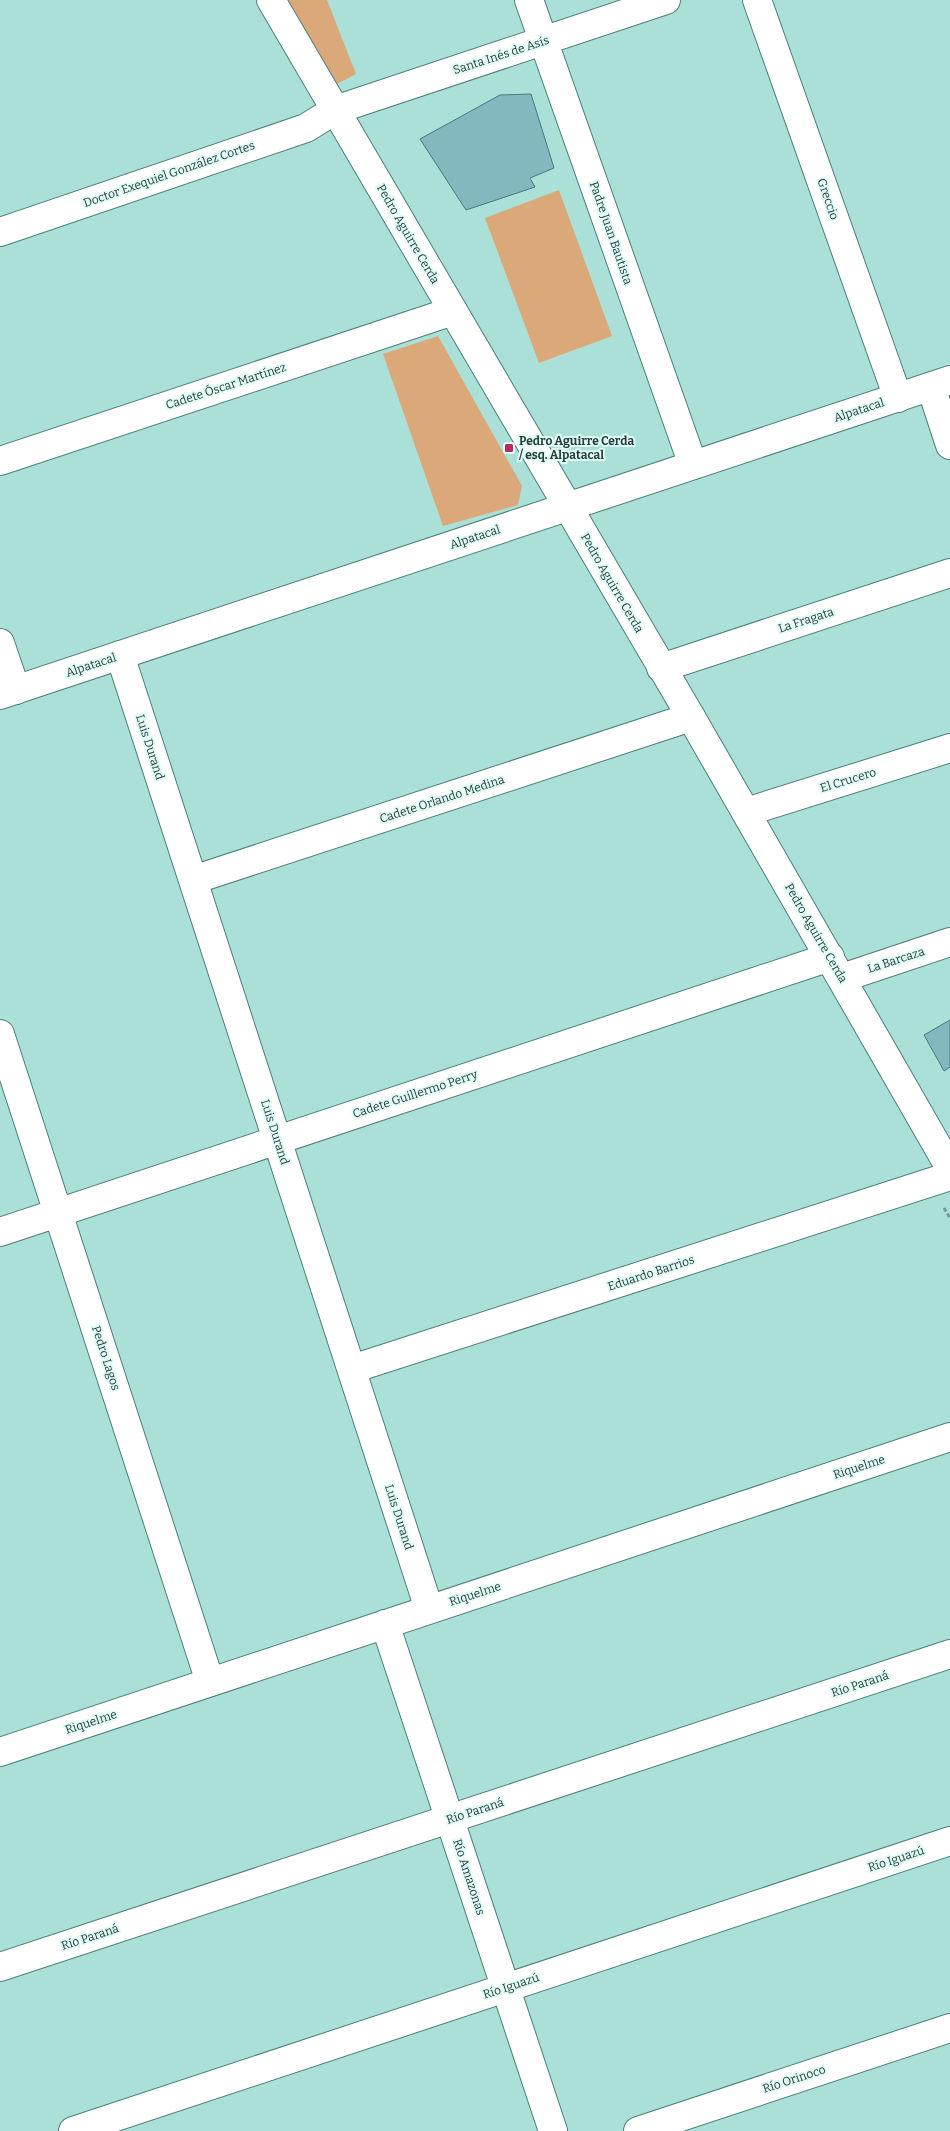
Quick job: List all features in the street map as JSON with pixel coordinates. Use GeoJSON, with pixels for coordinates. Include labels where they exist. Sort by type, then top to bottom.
{"type":"FeatureCollection","features":[{"type":"Feature","properties":{"kind":"street","name":"Pedro Aguirre Cerda"},"geometry":{"type":"LineString","coordinates":[[271,0],[691,717],[950,1168]]}},
{"type":"Feature","properties":{"kind":"street","name":"Padre Juan Bautista"},"geometry":{"type":"LineString","coordinates":[[529,0],[693,465]]}},
{"type":"Feature","properties":{"kind":"street","name":"Santa Inés de Asís"},"geometry":{"type":"LineString","coordinates":[[335,110],[666,0]]}},
{"type":"Feature","properties":{"kind":"street","name":"Greccio"},"geometry":{"type":"LineString","coordinates":[[757,0],[898,398]]}},
{"type":"Feature","properties":{"kind":"street","name":"Doctor Exequiel González Cortes"},"geometry":{"type":"LineString","coordinates":[[0,232],[306,128],[335,110]]}},
{"type":"Feature","properties":{"kind":"street","name":"Cadete Óscar Martínez"},"geometry":{"type":"LineString","coordinates":[[0,461],[453,311]]}},
{"type":"Feature","properties":{"kind":"street","name":"Alpatacal"},"geometry":{"type":"LineString","coordinates":[[8,692],[940,384]]}},
{"type":"Feature","properties":{"kind":"street"},"geometry":{"type":"LineString","coordinates":[[940,384],[950,445]]}},
{"type":"Feature","properties":{"kind":"street","name":"La Fragata"},"geometry":{"type":"LineString","coordinates":[[661,668],[950,573]]}},
{"type":"Feature","properties":{"kind":"street"},"geometry":{"type":"LineString","coordinates":[[0,643],[8,692]]}},
{"type":"Feature","properties":{"kind":"street","name":"Luis Durand"},"geometry":{"type":"LineString","coordinates":[[120,655],[429,1609]]}},
{"type":"Feature","properties":{"kind":"street","name":"Cadete Orlando Medina"},"geometry":{"type":"LineString","coordinates":[[193,880],[691,717]]}},
{"type":"Feature","properties":{"kind":"street","name":"El Crucero"},"geometry":{"type":"LineString","coordinates":[[746,812],[950,748]]}},
{"type":"Feature","properties":{"kind":"street","name":"La Barcaza"},"geometry":{"type":"LineString","coordinates":[[836,967],[950,942]]}},
{"type":"Feature","properties":{"kind":"street","name":"Cadete Guillermo Perry"},"geometry":{"type":"LineString","coordinates":[[0,1232],[277,1140],[836,967]]}},
{"type":"Feature","properties":{"kind":"street","name":"Pedro Lagos"},"geometry":{"type":"LineString","coordinates":[[0,1034],[210,1682]]}},
{"type":"Feature","properties":{"kind":"street","name":"Eduardo Barrios"},"geometry":{"type":"LineString","coordinates":[[352,1370],[950,1176]]}},
{"type":"Feature","properties":{"kind":"street","name":"Riquelme"},"geometry":{"type":"LineString","coordinates":[[1,1747],[210,1682],[950,1437]]}},
{"type":"Feature","properties":{"kind":"street","name":"Río Amazonas"},"geometry":{"type":"LineString","coordinates":[[385,1624],[553,2131]]}},
{"type":"Feature","properties":{"kind":"street","name":"Río Paraná"},"geometry":{"type":"LineString","coordinates":[[0,1967],[950,1654]]}},
{"type":"Feature","properties":{"kind":"street","name":"Río Iguazú"},"geometry":{"type":"LineString","coordinates":[[73,2131],[950,1841]]}},
{"type":"Feature","properties":{"kind":"street","name":"Río Orinoco"},"geometry":{"type":"LineString","coordinates":[[638,2131],[950,2028]]}},
{"type":"Feature","properties":{"kind":"shaded area"},"geometry":{"type":"Polygon","coordinates":[[[288,0],[327,0],[356,74],[337,84],[288,0]]]}},
{"type":"Feature","properties":{"kind":"shaded area"},"geometry":{"type":"Polygon","coordinates":[[[559,190],[612,336],[539,363],[485,218],[559,190]]]}},
{"type":"Feature","properties":{"kind":"shaded area"},"geometry":{"type":"Polygon","coordinates":[[[438,336],[522,486],[518,505],[443,526],[383,354],[438,336]]]}},
{"type":"Feature","properties":{"kind":"building"},"geometry":{"type":"Polygon","coordinates":[[[531,94],[554,168],[530,178],[535,187],[466,210],[420,139],[500,95],[531,94]]]}},
{"type":"Feature","properties":{"kind":"building"},"geometry":{"type":"Polygon","coordinates":[[[950,1020],[950,1067],[944,1071],[924,1035],[950,1020]]]}},
{"type":"Feature","properties":{"kind":"place","name":"Pedro Aguirre Cerda / esq. Alpatacal"},"geometry":{"type":"Point","coordinates":[509,448]}}]}
